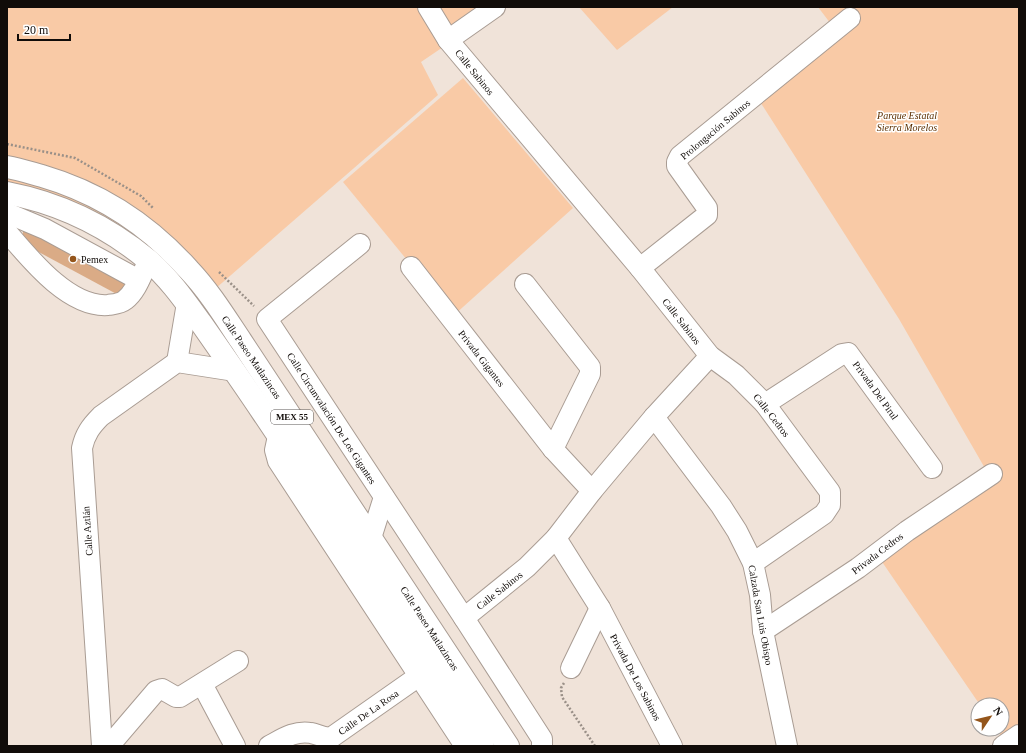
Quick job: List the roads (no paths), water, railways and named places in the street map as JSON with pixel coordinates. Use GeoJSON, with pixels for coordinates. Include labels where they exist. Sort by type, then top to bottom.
{"type":"FeatureCollection","features":[{"type":"Feature","properties":{"kind":"highway","name":"Calle Paseo Matlazincas"},"geometry":{"type":"LineString","coordinates":[[7,167],[55,180],[99,198],[143,226],[164,244],[190,270],[211,296],[508,746]]}},
{"type":"Feature","properties":{"kind":"highway","name":"Calle Paseo Matlazincas"},"geometry":{"type":"LineString","coordinates":[[7,193],[45,202],[77,215],[100,227],[149,260],[168,279],[187,303],[235,371],[483,746]]}},
{"type":"Feature","properties":{"kind":"street","name":"Calle Sabinos"},"geometry":{"type":"LineString","coordinates":[[428,7],[448,40],[640,268],[710,356],[654,417],[592,491],[556,538],[527,567],[464,618]]}},
{"type":"Feature","properties":{"kind":"street"},"geometry":{"type":"LineString","coordinates":[[448,40],[496,7]]}},
{"type":"Feature","properties":{"kind":"street","name":"Prolongación Sabinos"},"geometry":{"type":"LineString","coordinates":[[640,268],[707,215],[707,208],[677,166],[680,156],[850,18]]}},
{"type":"Feature","properties":{"kind":"street"},"geometry":{"type":"LineString","coordinates":[[7,213],[45,229],[139,280]]}},
{"type":"Feature","properties":{"kind":"street"},"geometry":{"type":"LineString","coordinates":[[7,232],[66,292],[77,299],[89,303],[100,305],[116,304],[121,302],[129,296],[149,260]]}},
{"type":"Feature","properties":{"kind":"street","name":"Calle Circunvalación De Los Gigantes"},"geometry":{"type":"LineString","coordinates":[[360,244],[267,319],[542,739],[542,746]]}},
{"type":"Feature","properties":{"kind":"street","name":"Privada Gigantes"},"geometry":{"type":"LineString","coordinates":[[411,267],[553,449],[592,491]]}},
{"type":"Feature","properties":{"kind":"street"},"geometry":{"type":"LineString","coordinates":[[525,284],[590,368],[590,374],[553,449]]}},
{"type":"Feature","properties":{"kind":"street"},"geometry":{"type":"LineString","coordinates":[[187,303],[177,362],[235,371]]}},
{"type":"Feature","properties":{"kind":"street","name":"Privada Del Pirul"},"geometry":{"type":"LineString","coordinates":[[765,404],[842,354],[848,353],[932,468]]}},
{"type":"Feature","properties":{"kind":"street","name":"Calle Cedros"},"geometry":{"type":"LineString","coordinates":[[710,356],[736,375],[765,404],[830,492],[830,505],[824,514],[753,563]]}},
{"type":"Feature","properties":{"kind":"street","name":"Calle Aztlán"},"geometry":{"type":"LineString","coordinates":[[102,746],[82,448],[84,437],[91,426],[101,416],[177,362]]}},
{"type":"Feature","properties":{"kind":"street","name":"Calzada San Luis Obispo"},"geometry":{"type":"LineString","coordinates":[[654,417],[721,506],[737,531],[753,563],[760,595],[763,631],[787,746]]}},
{"type":"Feature","properties":{"kind":"street"},"geometry":{"type":"LineString","coordinates":[[278,436],[275,450],[278,461],[465,746]]}},
{"type":"Feature","properties":{"kind":"street","name":"Privada Cedros"},"geometry":{"type":"LineString","coordinates":[[763,631],[858,568],[913,526],[992,474]]}},
{"type":"Feature","properties":{"kind":"street"},"geometry":{"type":"LineString","coordinates":[[371,538],[384,497]]}},
{"type":"Feature","properties":{"kind":"street","name":"Privada De Los Sabinos"},"geometry":{"type":"LineString","coordinates":[[556,538],[600,608],[672,746]]}},
{"type":"Feature","properties":{"kind":"street"},"geometry":{"type":"LineString","coordinates":[[571,668],[600,608]]}},
{"type":"Feature","properties":{"kind":"street"},"geometry":{"type":"LineString","coordinates":[[109,746],[156,691],[162,689],[173,696],[180,697],[238,661]]}},
{"type":"Feature","properties":{"kind":"street","name":"Calle De La Rosa"},"geometry":{"type":"LineString","coordinates":[[269,746],[295,733],[311,733],[328,738],[332,737],[419,676]]}},
{"type":"Feature","properties":{"kind":"street"},"geometry":{"type":"LineString","coordinates":[[202,684],[235,746]]}},
{"type":"Feature","properties":{"kind":"street"},"geometry":{"type":"LineString","coordinates":[[1003,746],[1019,735]]}},
{"type":"Feature","properties":{"kind":"place","name":"Pemex"},"geometry":{"type":"Point","coordinates":[73,259]}},
{"type":"Feature","properties":{"kind":"park label","name":"Parque Estatal Sierra Morelos"},"geometry":{"type":"Point","coordinates":[907,120]}}]}
